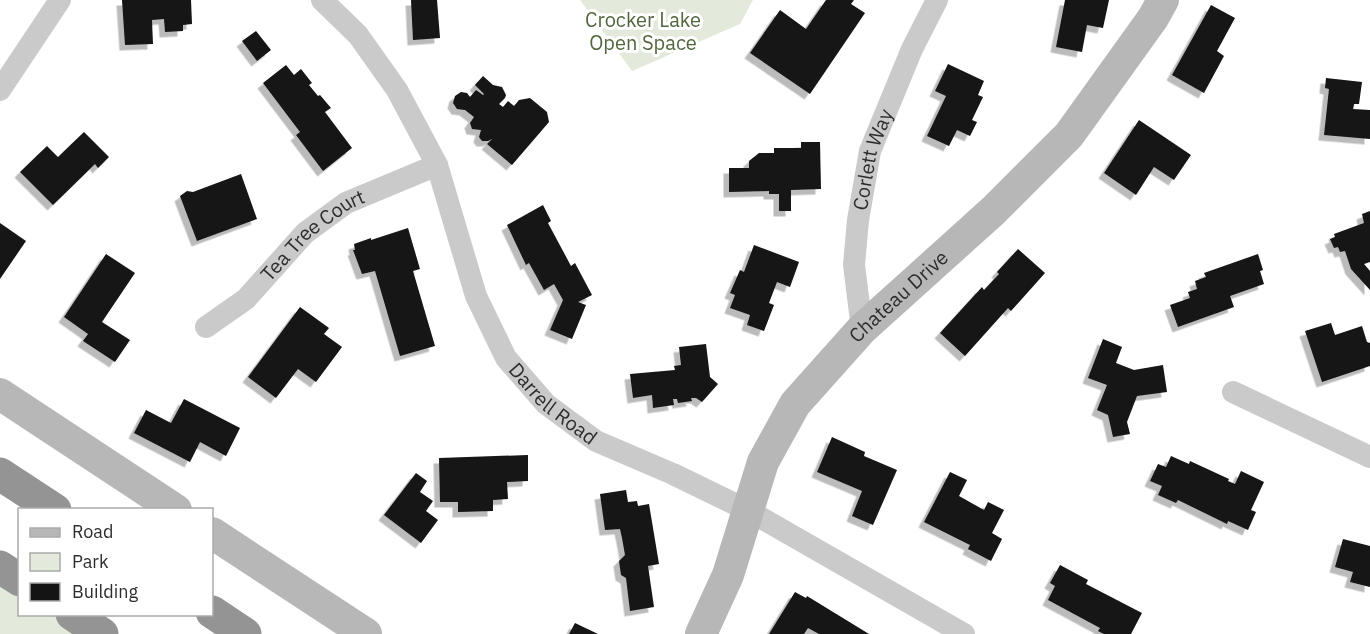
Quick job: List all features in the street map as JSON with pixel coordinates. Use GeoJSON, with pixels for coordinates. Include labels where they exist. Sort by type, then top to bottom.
{"type":"FeatureCollection","features":[{"type":"Feature","properties":{"kind":"highway"},"geometry":{"type":"LineString","coordinates":[[0,474],[52,508]]}},
{"type":"Feature","properties":{"kind":"highway"},"geometry":{"type":"LineString","coordinates":[[0,567],[18,579]]}},
{"type":"Feature","properties":{"kind":"highway"},"geometry":{"type":"LineString","coordinates":[[213,613],[245,634]]}},
{"type":"Feature","properties":{"kind":"highway"},"geometry":{"type":"LineString","coordinates":[[74,616],[102,634]]}},
{"type":"Feature","properties":{"kind":"street"},"geometry":{"type":"LineString","coordinates":[[0,90],[60,0]]}},
{"type":"Feature","properties":{"kind":"street","name":"Darrell Road"},"geometry":{"type":"LineString","coordinates":[[322,0],[358,35],[397,90],[437,165],[476,296],[506,358],[546,404],[596,441],[673,474],[749,511],[964,634]]}},
{"type":"Feature","properties":{"kind":"street","name":"Corlett Way"},"geometry":{"type":"LineString","coordinates":[[862,329],[854,265],[858,220],[870,151],[912,49],[937,0]]}},
{"type":"Feature","properties":{"kind":"street","name":"Chateau Drive"},"geometry":{"type":"LineString","coordinates":[[701,634],[728,575],[764,462],[795,404],[862,329],[993,211],[1069,135],[1153,18],[1163,0]]}},
{"type":"Feature","properties":{"kind":"street","name":"Tea Tree Court"},"geometry":{"type":"LineString","coordinates":[[206,327],[246,299],[305,233],[346,203],[437,165]]}},
{"type":"Feature","properties":{"kind":"street"},"geometry":{"type":"LineString","coordinates":[[1233,392],[1370,457]]}},
{"type":"Feature","properties":{"kind":"street"},"geometry":{"type":"LineString","coordinates":[[0,394],[173,508]]}},
{"type":"Feature","properties":{"kind":"street"},"geometry":{"type":"LineString","coordinates":[[213,533],[366,634]]}},
{"type":"Feature","properties":{"kind":"green space","name":"Crocker Lake Open Space"},"geometry":{"type":"Polygon","coordinates":[[[580,0],[753,0],[740,24],[632,71],[580,0]]]}},
{"type":"Feature","properties":{"kind":"green space"},"geometry":{"type":"Polygon","coordinates":[[[0,567],[18,579],[18,616],[74,616],[102,634],[0,634],[0,567]]]}},
{"type":"Feature","properties":{"kind":"building"},"geometry":{"type":"Polygon","coordinates":[[[122,0],[191,0],[192,24],[183,25],[183,31],[165,32],[164,19],[152,20],[153,44],[125,45],[122,0]]]}},
{"type":"Feature","properties":{"kind":"building"},"geometry":{"type":"Polygon","coordinates":[[[411,0],[437,0],[440,38],[413,40],[411,0]]]}},
{"type":"Feature","properties":{"kind":"building"},"geometry":{"type":"Polygon","coordinates":[[[826,0],[854,0],[851,4],[865,13],[810,94],[750,53],[780,10],[806,29],[826,0]]]}},
{"type":"Feature","properties":{"kind":"building"},"geometry":{"type":"Polygon","coordinates":[[[1065,0],[1109,0],[1103,28],[1087,25],[1082,52],[1056,47],[1065,0]]]}},
{"type":"Feature","properties":{"kind":"building"},"geometry":{"type":"Polygon","coordinates":[[[1211,5],[1235,18],[1217,51],[1224,56],[1204,93],[1172,75],[1211,5]]]}},
{"type":"Feature","properties":{"kind":"building"},"geometry":{"type":"Polygon","coordinates":[[[256,31],[271,50],[257,61],[242,41],[256,31]]]}},
{"type":"Feature","properties":{"kind":"building"},"geometry":{"type":"Polygon","coordinates":[[[948,64],[984,81],[978,95],[983,97],[972,120],[977,122],[970,136],[957,130],[949,146],[927,136],[946,96],[935,91],[948,64]]]}},
{"type":"Feature","properties":{"kind":"building"},"geometry":{"type":"Polygon","coordinates":[[[286,65],[294,75],[301,69],[312,83],[309,85],[331,108],[325,112],[352,148],[323,171],[296,135],[300,132],[263,83],[286,65]]]}},
{"type":"Feature","properties":{"kind":"building"},"geometry":{"type":"Polygon","coordinates":[[[483,76],[493,85],[502,87],[506,95],[499,104],[503,107],[508,101],[514,106],[519,100],[530,98],[547,112],[549,122],[512,165],[487,144],[492,139],[482,141],[479,137],[481,130],[472,129],[470,123],[474,117],[465,110],[457,109],[453,103],[455,96],[461,92],[467,93],[470,97],[476,90],[483,95],[475,85],[483,76]]]}},
{"type":"Feature","properties":{"kind":"building"},"geometry":{"type":"Polygon","coordinates":[[[1326,78],[1362,82],[1359,104],[1354,104],[1353,109],[1370,110],[1370,139],[1324,135],[1329,89],[1325,88],[1326,78]]]}},
{"type":"Feature","properties":{"kind":"building"},"geometry":{"type":"Polygon","coordinates":[[[1139,120],[1191,155],[1174,180],[1154,167],[1136,195],[1104,173],[1139,120]]]}},
{"type":"Feature","properties":{"kind":"building"},"geometry":{"type":"Polygon","coordinates":[[[84,132],[109,157],[98,168],[95,164],[53,205],[20,172],[47,146],[58,157],[84,132]]]}},
{"type":"Feature","properties":{"kind":"building"},"geometry":{"type":"Polygon","coordinates":[[[801,142],[820,142],[821,189],[791,190],[791,211],[779,211],[779,194],[769,194],[769,191],[729,192],[729,168],[749,168],[749,161],[759,153],[774,153],[774,148],[801,148],[801,142]]]}},
{"type":"Feature","properties":{"kind":"building"},"geometry":{"type":"Polygon","coordinates":[[[241,174],[257,219],[197,241],[180,196],[187,191],[193,192],[241,174]]]}},
{"type":"Feature","properties":{"kind":"building"},"geometry":{"type":"Polygon","coordinates":[[[543,205],[551,221],[548,223],[571,266],[575,263],[592,295],[578,302],[586,305],[572,339],[550,330],[563,300],[554,284],[544,290],[529,263],[526,265],[507,225],[543,205]]]}},
{"type":"Feature","properties":{"kind":"building"},"geometry":{"type":"Polygon","coordinates":[[[1370,211],[1370,262],[1364,264],[1370,271],[1370,290],[1351,269],[1345,251],[1340,252],[1338,247],[1334,248],[1330,239],[1335,237],[1334,234],[1364,223],[1362,214],[1370,211]]]}},
{"type":"Feature","properties":{"kind":"building"},"geometry":{"type":"Polygon","coordinates":[[[0,223],[26,241],[0,279],[0,223]]]}},
{"type":"Feature","properties":{"kind":"building"},"geometry":{"type":"Polygon","coordinates":[[[408,228],[420,269],[413,271],[435,346],[400,356],[375,271],[362,274],[353,250],[355,250],[354,244],[408,228]]]}},
{"type":"Feature","properties":{"kind":"building"},"geometry":{"type":"Polygon","coordinates":[[[754,245],[799,262],[790,287],[777,282],[769,303],[774,305],[764,331],[747,325],[750,315],[730,308],[735,295],[730,293],[740,270],[744,272],[754,245]]]}},
{"type":"Feature","properties":{"kind":"building"},"geometry":{"type":"Polygon","coordinates":[[[1018,249],[1045,273],[1011,311],[1008,308],[965,356],[940,333],[982,287],[984,290],[999,274],[997,272],[1018,249]]]}},
{"type":"Feature","properties":{"kind":"building"},"geometry":{"type":"Polygon","coordinates":[[[106,254],[135,273],[102,322],[130,340],[115,362],[83,341],[88,334],[64,317],[106,254]]]}},
{"type":"Feature","properties":{"kind":"building"},"geometry":{"type":"Polygon","coordinates":[[[1258,254],[1264,284],[1230,296],[1234,307],[1178,327],[1170,305],[1190,298],[1188,292],[1197,289],[1195,281],[1206,277],[1204,273],[1258,254]]]}},
{"type":"Feature","properties":{"kind":"building"},"geometry":{"type":"Polygon","coordinates":[[[300,307],[329,328],[324,334],[342,347],[316,382],[298,369],[276,398],[248,377],[300,307]]]}},
{"type":"Feature","properties":{"kind":"building"},"geometry":{"type":"Polygon","coordinates":[[[1331,323],[1335,335],[1362,326],[1367,342],[1370,343],[1370,366],[1322,382],[1305,331],[1331,323]]]}},
{"type":"Feature","properties":{"kind":"building"},"geometry":{"type":"Polygon","coordinates":[[[1103,339],[1122,347],[1116,363],[1134,370],[1163,365],[1167,392],[1137,396],[1127,422],[1130,434],[1113,437],[1108,415],[1097,410],[1107,385],[1088,378],[1103,339]]]}},
{"type":"Feature","properties":{"kind":"building"},"geometry":{"type":"Polygon","coordinates":[[[706,344],[710,377],[718,384],[702,402],[691,398],[692,401],[678,403],[677,399],[673,399],[674,405],[653,408],[652,395],[633,398],[630,374],[675,370],[674,366],[681,365],[679,347],[706,344]]]}},
{"type":"Feature","properties":{"kind":"building"},"geometry":{"type":"Polygon","coordinates":[[[184,399],[240,428],[226,456],[200,442],[190,462],[134,433],[146,410],[171,423],[184,399]]]}},
{"type":"Feature","properties":{"kind":"building"},"geometry":{"type":"Polygon","coordinates":[[[832,437],[865,452],[864,456],[897,470],[873,525],[852,516],[862,491],[817,472],[832,437]]]}},
{"type":"Feature","properties":{"kind":"building"},"geometry":{"type":"Polygon","coordinates":[[[528,455],[528,481],[507,482],[508,499],[493,500],[493,511],[458,512],[458,502],[440,502],[439,458],[528,455]]]}},
{"type":"Feature","properties":{"kind":"building"},"geometry":{"type":"Polygon","coordinates":[[[1171,456],[1189,464],[1190,461],[1235,484],[1241,471],[1264,482],[1251,510],[1256,512],[1248,530],[1228,521],[1227,524],[1178,500],[1176,503],[1158,495],[1162,486],[1150,481],[1158,464],[1166,467],[1171,456]]]}},
{"type":"Feature","properties":{"kind":"building"},"geometry":{"type":"Polygon","coordinates":[[[950,472],[967,480],[959,496],[984,510],[988,502],[1004,510],[992,533],[1002,539],[991,561],[968,549],[970,545],[924,522],[950,472]]]}},
{"type":"Feature","properties":{"kind":"building"},"geometry":{"type":"Polygon","coordinates":[[[416,473],[427,481],[420,492],[433,501],[426,511],[438,520],[421,543],[384,515],[416,473]]]}},
{"type":"Feature","properties":{"kind":"building"},"geometry":{"type":"Polygon","coordinates":[[[626,490],[628,502],[637,501],[638,506],[649,504],[659,564],[648,566],[654,607],[630,611],[626,578],[621,575],[619,561],[625,555],[620,529],[605,530],[600,494],[626,490]]]}},
{"type":"Feature","properties":{"kind":"building"},"geometry":{"type":"Polygon","coordinates":[[[1343,539],[1370,546],[1370,587],[1350,582],[1353,572],[1335,567],[1343,539]]]}},
{"type":"Feature","properties":{"kind":"building"},"geometry":{"type":"Polygon","coordinates":[[[1060,565],[1088,580],[1086,584],[1142,613],[1131,634],[1104,634],[1098,631],[1100,628],[1048,600],[1055,586],[1050,583],[1060,565]]]}},
{"type":"Feature","properties":{"kind":"building"},"geometry":{"type":"Polygon","coordinates":[[[795,592],[806,598],[807,596],[869,634],[819,634],[808,628],[804,634],[769,634],[795,592]]]}},
{"type":"Feature","properties":{"kind":"building"},"geometry":{"type":"Polygon","coordinates":[[[575,623],[598,634],[569,634],[575,623]]]}}]}
